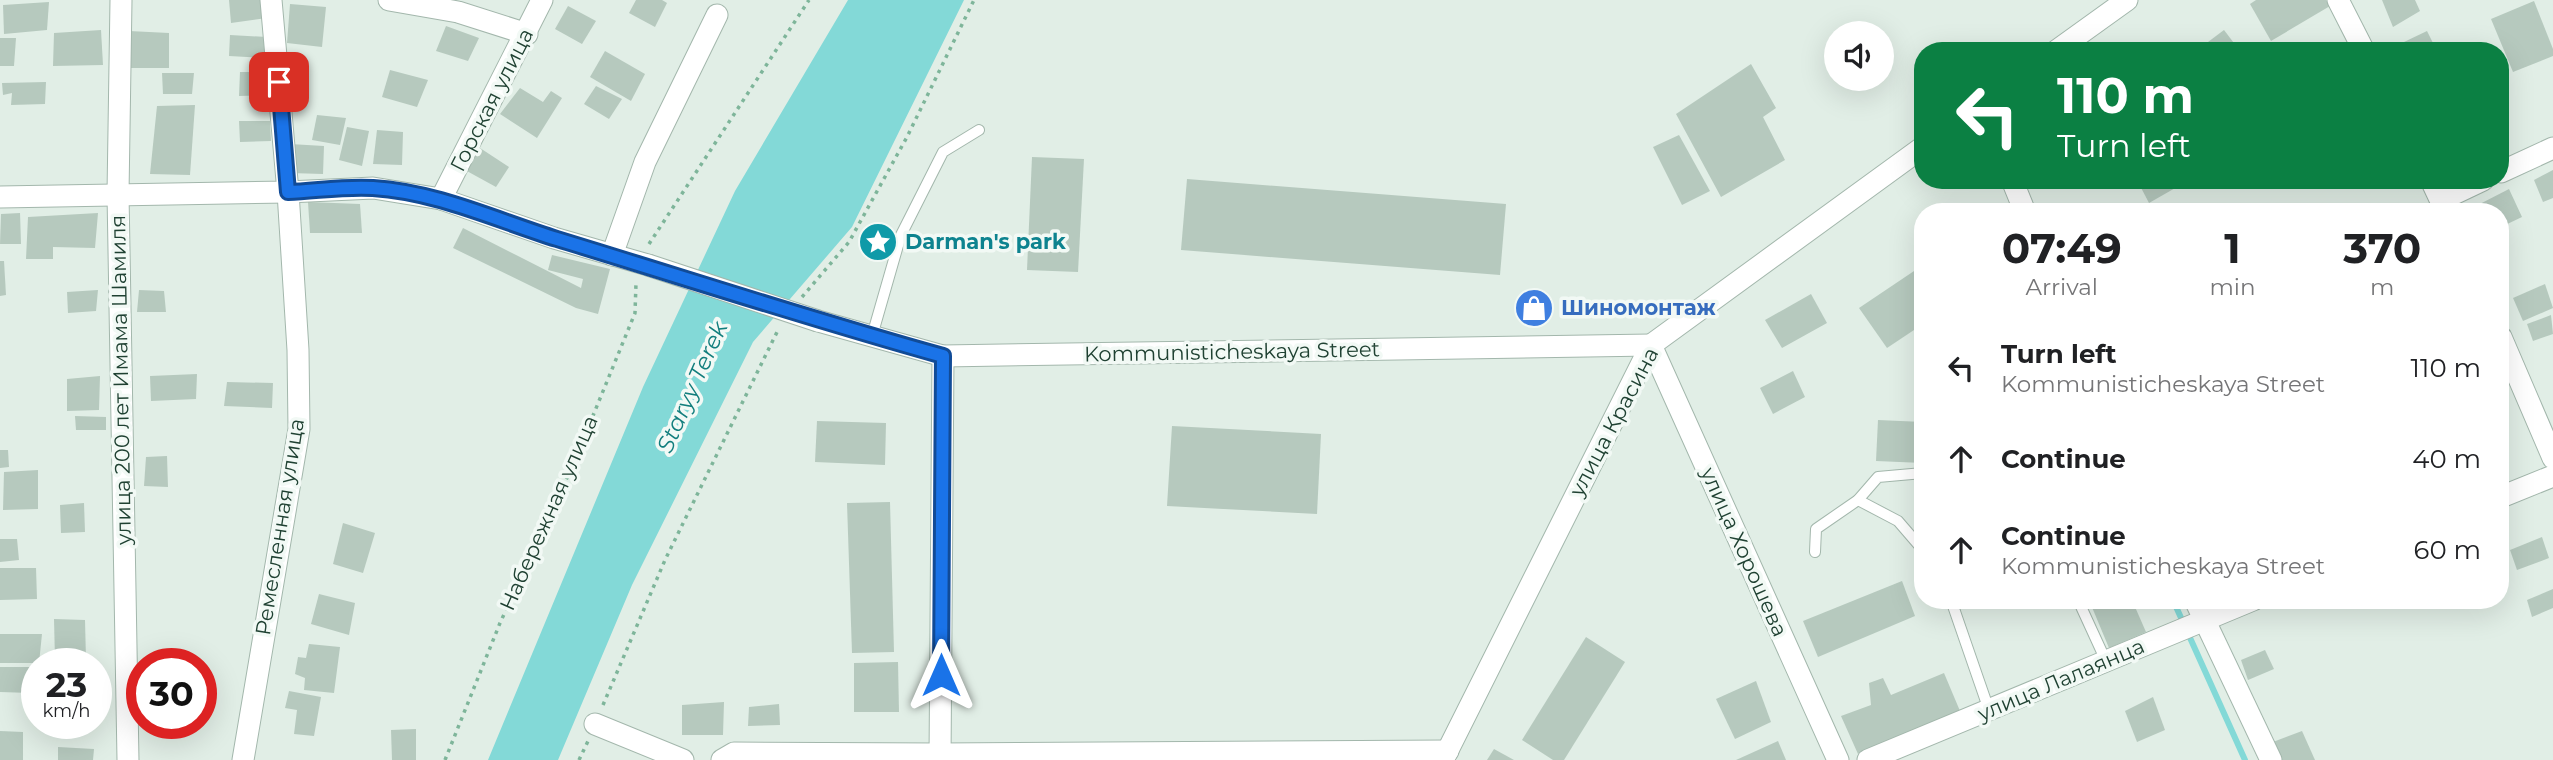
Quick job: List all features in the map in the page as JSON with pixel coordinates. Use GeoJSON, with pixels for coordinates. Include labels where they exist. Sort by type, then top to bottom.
{"type":"FeatureCollection","features":[{"type":"Feature","properties":{"kind":"street","name":"улица 200 лет Имама Шамиля"},"geometry":{"type":"LineString","coordinates":[[121,0],[118,194],[128,760]]}},
{"type":"Feature","properties":{"kind":"street","name":"Ремесленная улица"},"geometry":{"type":"LineString","coordinates":[[243,760],[299,429],[298,351],[288,192],[271,0]]}},
{"type":"Feature","properties":{"kind":"street"},"geometry":{"type":"LineString","coordinates":[[389,0],[458,12],[527,34]]}},
{"type":"Feature","properties":{"kind":"street","name":"Горская улица"},"geometry":{"type":"LineString","coordinates":[[441,199],[542,0]]}},
{"type":"Feature","properties":{"kind":"street"},"geometry":{"type":"LineString","coordinates":[[2069,42],[2127,0]]}},
{"type":"Feature","properties":{"kind":"street"},"geometry":{"type":"LineString","coordinates":[[2338,0],[2359,42]]}},
{"type":"Feature","properties":{"kind":"street"},"geometry":{"type":"LineString","coordinates":[[612,255],[645,162],[717,15]]}},
{"type":"Feature","properties":{"kind":"street"},"geometry":{"type":"LineString","coordinates":[[2509,168],[2553,148]]}},
{"type":"Feature","properties":{"kind":"street","name":"улица Красина"},"geometry":{"type":"LineString","coordinates":[[1446,755],[1651,345],[1914,154]]}},
{"type":"Feature","properties":{"kind":"street"},"geometry":{"type":"LineString","coordinates":[[0,197],[373,188],[441,199],[554,238],[642,264]]}},
{"type":"Feature","properties":{"kind":"street"},"geometry":{"type":"LineString","coordinates":[[2448,203],[2470,189]]}},
{"type":"Feature","properties":{"kind":"street","name":"Kommunisticheskaya Street"},"geometry":{"type":"LineString","coordinates":[[642,264],[818,321],[943,356],[1651,345]]}},
{"type":"Feature","properties":{"kind":"street","name":"улица Хорошева"},"geometry":{"type":"LineString","coordinates":[[1651,345],[1838,760]]}},
{"type":"Feature","properties":{"kind":"street"},"geometry":{"type":"LineString","coordinates":[[940,757],[943,356]]}},
{"type":"Feature","properties":{"kind":"street"},"geometry":{"type":"LineString","coordinates":[[2509,356],[2553,458]]}},
{"type":"Feature","properties":{"kind":"street"},"geometry":{"type":"LineString","coordinates":[[2509,494],[2553,476]]}},
{"type":"Feature","properties":{"kind":"street"},"geometry":{"type":"LineString","coordinates":[[2199,609],[2271,760]]}},
{"type":"Feature","properties":{"kind":"street","name":"улица Лалаянца"},"geometry":{"type":"LineString","coordinates":[[1868,760],[2232,609]]}},
{"type":"Feature","properties":{"kind":"street"},"geometry":{"type":"LineString","coordinates":[[595,724],[683,760]]}},
{"type":"Feature","properties":{"kind":"street"},"geometry":{"type":"LineString","coordinates":[[722,760],[734,753],[940,757],[1446,755]]}},
{"type":"Feature","properties":{"kind":"lane"},"geometry":{"type":"LineString","coordinates":[[873,336],[901,235],[943,152],[979,130]]}},
{"type":"Feature","properties":{"kind":"lane"},"geometry":{"type":"LineString","coordinates":[[1815,552],[1816,530],[1858,500],[1878,477],[1914,474]]}},
{"type":"Feature","properties":{"kind":"lane"},"geometry":{"type":"LineString","coordinates":[[1858,500],[1898,521],[1914,540]]}},
{"type":"Feature","properties":{"kind":"lane"},"geometry":{"type":"LineString","coordinates":[[1954,609],[1989,710]]}},
{"type":"Feature","properties":{"kind":"lane"},"geometry":{"type":"LineString","coordinates":[[2082,609],[2106,661]]}},
{"type":"Feature","properties":{"kind":"path"},"geometry":{"type":"LineString","coordinates":[[642,264],[809,0]]}},
{"type":"Feature","properties":{"kind":"path"},"geometry":{"type":"LineString","coordinates":[[800,300],[849,242],[907,138],[974,0]]}},
{"type":"Feature","properties":{"kind":"path","name":"Набережная улица"},"geometry":{"type":"LineString","coordinates":[[445,760],[500,623],[572,467],[635,313],[642,264]]}},
{"type":"Feature","properties":{"kind":"path"},"geometry":{"type":"LineString","coordinates":[[579,760],[665,560],[783,320]]}},
{"type":"Feature","properties":{"kind":"water","name":"Staryy Terek"},"geometry":{"type":"Polygon","coordinates":[[[848,0],[964,0],[852,227],[753,342],[632,585],[558,760],[488,760],[643,387],[735,191],[848,0]]]}},
{"type":"Feature","properties":{"kind":"building"},"geometry":{"type":"Polygon","coordinates":[[[229,0],[266,0],[267,18],[231,23],[229,0]]]}},
{"type":"Feature","properties":{"kind":"building"},"geometry":{"type":"Polygon","coordinates":[[[636,0],[662,0],[667,3],[655,27],[629,13],[636,0]]]}},
{"type":"Feature","properties":{"kind":"building"},"geometry":{"type":"Polygon","coordinates":[[[2256,0],[2326,0],[2330,6],[2271,41],[2250,4],[2256,0]]]}},
{"type":"Feature","properties":{"kind":"building"},"geometry":{"type":"Polygon","coordinates":[[[2382,0],[2415,0],[2420,11],[2393,27],[2382,0]]]}},
{"type":"Feature","properties":{"kind":"building"},"geometry":{"type":"Polygon","coordinates":[[[2534,1],[2553,49],[2553,56],[2513,72],[2509,62],[2509,42],[2501,42],[2491,19],[2534,1]]]}},
{"type":"Feature","properties":{"kind":"building"},"geometry":{"type":"Polygon","coordinates":[[[49,2],[47,30],[4,34],[3,5],[49,2]]]}},
{"type":"Feature","properties":{"kind":"building"},"geometry":{"type":"Polygon","coordinates":[[[290,4],[326,7],[322,47],[287,43],[290,4]]]}},
{"type":"Feature","properties":{"kind":"building"},"geometry":{"type":"Polygon","coordinates":[[[568,6],[596,21],[582,44],[555,29],[568,6]]]}},
{"type":"Feature","properties":{"kind":"building"},"geometry":{"type":"Polygon","coordinates":[[[446,26],[479,38],[468,61],[436,51],[446,26]]]}},
{"type":"Feature","properties":{"kind":"building"},"geometry":{"type":"Polygon","coordinates":[[[101,30],[103,65],[53,66],[54,33],[101,30]]]}},
{"type":"Feature","properties":{"kind":"building"},"geometry":{"type":"Polygon","coordinates":[[[2224,30],[2233,42],[2208,42],[2224,30]]]}},
{"type":"Feature","properties":{"kind":"building"},"geometry":{"type":"Polygon","coordinates":[[[129,31],[169,33],[169,68],[131,68],[129,31]]]}},
{"type":"Feature","properties":{"kind":"building"},"geometry":{"type":"Polygon","coordinates":[[[2427,31],[2432,42],[2404,42],[2427,31]]]}},
{"type":"Feature","properties":{"kind":"building"},"geometry":{"type":"Polygon","coordinates":[[[230,35],[267,37],[265,58],[229,56],[230,35]]]}},
{"type":"Feature","properties":{"kind":"building"},"geometry":{"type":"Polygon","coordinates":[[[0,38],[16,38],[14,66],[0,66],[0,38]]]}},
{"type":"Feature","properties":{"kind":"building"},"geometry":{"type":"Polygon","coordinates":[[[605,51],[645,74],[631,101],[590,77],[605,51]]]}},
{"type":"Feature","properties":{"kind":"building"},"geometry":{"type":"Polygon","coordinates":[[[1751,64],[1776,108],[1763,117],[1785,160],[1721,197],[1676,114],[1751,64]]]}},
{"type":"Feature","properties":{"kind":"building"},"geometry":{"type":"Polygon","coordinates":[[[390,70],[428,80],[417,107],[382,97],[390,70]]]}},
{"type":"Feature","properties":{"kind":"building"},"geometry":{"type":"Polygon","coordinates":[[[240,72],[268,72],[268,95],[239,96],[240,72]]]}},
{"type":"Feature","properties":{"kind":"building"},"geometry":{"type":"Polygon","coordinates":[[[162,73],[194,73],[192,94],[163,94],[162,73]]]}},
{"type":"Feature","properties":{"kind":"building"},"geometry":{"type":"Polygon","coordinates":[[[46,82],[45,104],[11,105],[12,93],[3,95],[2,83],[46,82]]]}},
{"type":"Feature","properties":{"kind":"building"},"geometry":{"type":"Polygon","coordinates":[[[596,86],[622,99],[609,119],[584,104],[596,86]]]}},
{"type":"Feature","properties":{"kind":"building"},"geometry":{"type":"Polygon","coordinates":[[[520,88],[543,102],[551,91],[562,98],[537,138],[500,114],[520,88]]]}},
{"type":"Feature","properties":{"kind":"building"},"geometry":{"type":"Polygon","coordinates":[[[195,105],[190,175],[150,174],[157,106],[195,105]]]}},
{"type":"Feature","properties":{"kind":"building"},"geometry":{"type":"Polygon","coordinates":[[[317,115],[346,118],[340,145],[312,140],[317,115]]]}},
{"type":"Feature","properties":{"kind":"building"},"geometry":{"type":"Polygon","coordinates":[[[239,121],[270,121],[271,141],[240,142],[239,121]]]}},
{"type":"Feature","properties":{"kind":"building"},"geometry":{"type":"Polygon","coordinates":[[[347,127],[369,131],[362,166],[339,160],[347,127]]]}},
{"type":"Feature","properties":{"kind":"building"},"geometry":{"type":"Polygon","coordinates":[[[377,130],[403,132],[402,165],[373,164],[377,130]]]}},
{"type":"Feature","properties":{"kind":"building"},"geometry":{"type":"Polygon","coordinates":[[[1679,135],[1710,191],[1682,205],[1653,147],[1679,135]]]}},
{"type":"Feature","properties":{"kind":"building"},"geometry":{"type":"Polygon","coordinates":[[[290,144],[324,146],[323,174],[290,173],[290,144]]]}},
{"type":"Feature","properties":{"kind":"building"},"geometry":{"type":"Polygon","coordinates":[[[480,148],[509,167],[496,187],[465,170],[480,148]]]}},
{"type":"Feature","properties":{"kind":"building"},"geometry":{"type":"Polygon","coordinates":[[[1032,157],[1084,159],[1078,272],[1027,270],[1032,157]]]}},
{"type":"Feature","properties":{"kind":"building"},"geometry":{"type":"Polygon","coordinates":[[[2553,170],[2553,198],[2543,202],[2534,180],[2553,170]]]}},
{"type":"Feature","properties":{"kind":"building"},"geometry":{"type":"Polygon","coordinates":[[[1187,179],[1506,204],[1500,275],[1181,250],[1187,179]]]}},
{"type":"Feature","properties":{"kind":"building"},"geometry":{"type":"Polygon","coordinates":[[[2142,189],[2174,189],[2149,203],[2142,189]]]}},
{"type":"Feature","properties":{"kind":"building"},"geometry":{"type":"Polygon","coordinates":[[[2509,189],[2522,217],[2509,223],[2509,203],[2482,203],[2509,189]]]}},
{"type":"Feature","properties":{"kind":"building"},"geometry":{"type":"Polygon","coordinates":[[[308,202],[360,204],[362,233],[310,233],[308,202]]]}},
{"type":"Feature","properties":{"kind":"building"},"geometry":{"type":"Polygon","coordinates":[[[20,213],[21,244],[0,244],[1,214],[20,213]]]}},
{"type":"Feature","properties":{"kind":"building"},"geometry":{"type":"Polygon","coordinates":[[[98,213],[95,248],[53,247],[53,259],[26,259],[28,217],[98,213]]]}},
{"type":"Feature","properties":{"kind":"building"},"geometry":{"type":"Polygon","coordinates":[[[463,228],[581,288],[583,279],[548,270],[552,255],[610,269],[598,314],[576,308],[453,248],[463,228]]]}},
{"type":"Feature","properties":{"kind":"building"},"geometry":{"type":"Polygon","coordinates":[[[0,261],[4,261],[6,295],[0,296],[0,261]]]}},
{"type":"Feature","properties":{"kind":"building"},"geometry":{"type":"Polygon","coordinates":[[[1914,271],[1914,330],[1887,348],[1859,308],[1914,271]]]}},
{"type":"Feature","properties":{"kind":"building"},"geometry":{"type":"Polygon","coordinates":[[[2545,284],[2553,308],[2523,321],[2513,298],[2545,284]]]}},
{"type":"Feature","properties":{"kind":"building"},"geometry":{"type":"Polygon","coordinates":[[[98,290],[96,311],[68,313],[67,292],[98,290]]]}},
{"type":"Feature","properties":{"kind":"building"},"geometry":{"type":"Polygon","coordinates":[[[139,290],[164,291],[166,312],[137,312],[139,290]]]}},
{"type":"Feature","properties":{"kind":"building"},"geometry":{"type":"Polygon","coordinates":[[[1811,294],[1827,323],[1782,348],[1765,320],[1811,294]]]}},
{"type":"Feature","properties":{"kind":"building"},"geometry":{"type":"Polygon","coordinates":[[[2551,315],[2553,334],[2533,341],[2527,324],[2551,315]]]}},
{"type":"Feature","properties":{"kind":"building"},"geometry":{"type":"Polygon","coordinates":[[[1793,371],[1805,397],[1773,414],[1760,388],[1793,371]]]}},
{"type":"Feature","properties":{"kind":"building"},"geometry":{"type":"Polygon","coordinates":[[[197,374],[196,399],[151,401],[150,376],[197,374]]]}},
{"type":"Feature","properties":{"kind":"building"},"geometry":{"type":"Polygon","coordinates":[[[100,376],[99,410],[67,411],[67,379],[100,376]]]}},
{"type":"Feature","properties":{"kind":"building"},"geometry":{"type":"Polygon","coordinates":[[[227,382],[273,383],[272,408],[224,406],[227,382]]]}},
{"type":"Feature","properties":{"kind":"building"},"geometry":{"type":"Polygon","coordinates":[[[75,416],[106,417],[106,430],[76,430],[75,416]]]}},
{"type":"Feature","properties":{"kind":"building"},"geometry":{"type":"Polygon","coordinates":[[[1878,420],[1914,422],[1914,463],[1876,461],[1878,420]]]}},
{"type":"Feature","properties":{"kind":"building"},"geometry":{"type":"Polygon","coordinates":[[[817,421],[886,423],[885,465],[815,462],[817,421]]]}},
{"type":"Feature","properties":{"kind":"building"},"geometry":{"type":"Polygon","coordinates":[[[1172,426],[1321,434],[1317,514],[1167,506],[1172,426]]]}},
{"type":"Feature","properties":{"kind":"building"},"geometry":{"type":"Polygon","coordinates":[[[0,450],[8,450],[9,467],[0,468],[0,450]]]}},
{"type":"Feature","properties":{"kind":"building"},"geometry":{"type":"Polygon","coordinates":[[[167,456],[168,487],[144,486],[146,457],[167,456]]]}},
{"type":"Feature","properties":{"kind":"building"},"geometry":{"type":"Polygon","coordinates":[[[38,470],[38,509],[3,510],[4,472],[38,470]]]}},
{"type":"Feature","properties":{"kind":"building"},"geometry":{"type":"Polygon","coordinates":[[[890,502],[894,652],[852,653],[847,503],[890,502]]]}},
{"type":"Feature","properties":{"kind":"building"},"geometry":{"type":"Polygon","coordinates":[[[84,503],[85,532],[61,533],[60,505],[84,503]]]}},
{"type":"Feature","properties":{"kind":"building"},"geometry":{"type":"Polygon","coordinates":[[[343,523],[375,533],[363,573],[333,564],[343,523]]]}},
{"type":"Feature","properties":{"kind":"building"},"geometry":{"type":"Polygon","coordinates":[[[2542,537],[2549,558],[2517,570],[2510,550],[2542,537]]]}},
{"type":"Feature","properties":{"kind":"building"},"geometry":{"type":"Polygon","coordinates":[[[0,539],[17,539],[19,560],[0,562],[0,539]]]}},
{"type":"Feature","properties":{"kind":"building"},"geometry":{"type":"Polygon","coordinates":[[[0,568],[36,568],[37,599],[0,600],[0,568]]]}},
{"type":"Feature","properties":{"kind":"building"},"geometry":{"type":"Polygon","coordinates":[[[1902,581],[1915,616],[1818,657],[1803,621],[1902,581]]]}},
{"type":"Feature","properties":{"kind":"building"},"geometry":{"type":"Polygon","coordinates":[[[2553,589],[2553,608],[2532,617],[2527,600],[2553,589]]]}},
{"type":"Feature","properties":{"kind":"building"},"geometry":{"type":"Polygon","coordinates":[[[319,594],[355,603],[349,635],[311,624],[319,594]]]}},
{"type":"Feature","properties":{"kind":"building"},"geometry":{"type":"Polygon","coordinates":[[[2093,609],[2136,609],[2146,632],[2109,648],[2093,609]]]}},
{"type":"Feature","properties":{"kind":"building"},"geometry":{"type":"Polygon","coordinates":[[[54,619],[85,620],[86,648],[55,648],[54,619]]]}},
{"type":"Feature","properties":{"kind":"building"},"geometry":{"type":"Polygon","coordinates":[[[0,634],[42,634],[41,648],[21,648],[21,663],[0,663],[0,634]]]}},
{"type":"Feature","properties":{"kind":"building"},"geometry":{"type":"Polygon","coordinates":[[[1586,637],[1625,662],[1564,760],[1553,760],[1522,740],[1586,637]]]}},
{"type":"Feature","properties":{"kind":"building"},"geometry":{"type":"Polygon","coordinates":[[[309,644],[340,647],[334,693],[304,690],[305,678],[295,674],[298,657],[306,658],[309,644]]]}},
{"type":"Feature","properties":{"kind":"building"},"geometry":{"type":"Polygon","coordinates":[[[2265,650],[2274,669],[2248,680],[2241,660],[2265,650]]]}},
{"type":"Feature","properties":{"kind":"building"},"geometry":{"type":"Polygon","coordinates":[[[898,662],[899,712],[854,712],[854,663],[898,662]]]}},
{"type":"Feature","properties":{"kind":"building"},"geometry":{"type":"Polygon","coordinates":[[[0,667],[21,667],[21,693],[0,692],[0,667]]]}},
{"type":"Feature","properties":{"kind":"building"},"geometry":{"type":"Polygon","coordinates":[[[1944,673],[1960,711],[1858,754],[1841,716],[1871,705],[1869,683],[1883,678],[1891,695],[1944,673]]]}},
{"type":"Feature","properties":{"kind":"building"},"geometry":{"type":"Polygon","coordinates":[[[1756,681],[1771,722],[1735,739],[1716,699],[1756,681]]]}},
{"type":"Feature","properties":{"kind":"building"},"geometry":{"type":"Polygon","coordinates":[[[289,691],[321,697],[314,736],[294,734],[297,710],[285,708],[289,691]]]}},
{"type":"Feature","properties":{"kind":"building"},"geometry":{"type":"Polygon","coordinates":[[[2153,697],[2165,730],[2137,742],[2125,711],[2153,697]]]}},
{"type":"Feature","properties":{"kind":"building"},"geometry":{"type":"Polygon","coordinates":[[[724,702],[723,735],[682,735],[682,705],[724,702]]]}},
{"type":"Feature","properties":{"kind":"building"},"geometry":{"type":"Polygon","coordinates":[[[779,704],[780,725],[748,726],[749,707],[779,704]]]}},
{"type":"Feature","properties":{"kind":"building"},"geometry":{"type":"Polygon","coordinates":[[[416,729],[416,760],[392,760],[391,730],[416,729]]]}},
{"type":"Feature","properties":{"kind":"building"},"geometry":{"type":"Polygon","coordinates":[[[0,731],[21,732],[23,760],[0,760],[0,731]]]}},
{"type":"Feature","properties":{"kind":"building"},"geometry":{"type":"Polygon","coordinates":[[[2302,731],[2315,760],[2280,760],[2273,742],[2302,731]]]}},
{"type":"Feature","properties":{"kind":"building"},"geometry":{"type":"Polygon","coordinates":[[[1778,741],[1786,760],[1736,760],[1778,741]]]}},
{"type":"Feature","properties":{"kind":"building"},"geometry":{"type":"Polygon","coordinates":[[[58,747],[94,749],[93,760],[58,760],[58,747]]]}},
{"type":"Feature","properties":{"kind":"building"},"geometry":{"type":"Polygon","coordinates":[[[1494,749],[1514,760],[1487,760],[1494,749]]]}},
{"type":"Feature","properties":{"kind":"waterway"},"geometry":{"type":"LineString","coordinates":[[2177,609],[2245,760]]}},
{"type":"Feature","properties":{"kind":"place","name":"Darman's park"},"geometry":{"type":"Point","coordinates":[878,242]}},
{"type":"Feature","properties":{"kind":"place","name":"Шиномонтаж"},"geometry":{"type":"Point","coordinates":[1534,308]}},
{"type":"Feature","properties":{"kind":"route"},"geometry":{"type":"LineString","coordinates":[[279,82],[288,192],[373,188],[441,199],[554,238],[648,265],[818,321],[943,356],[941,675]]}}]}
